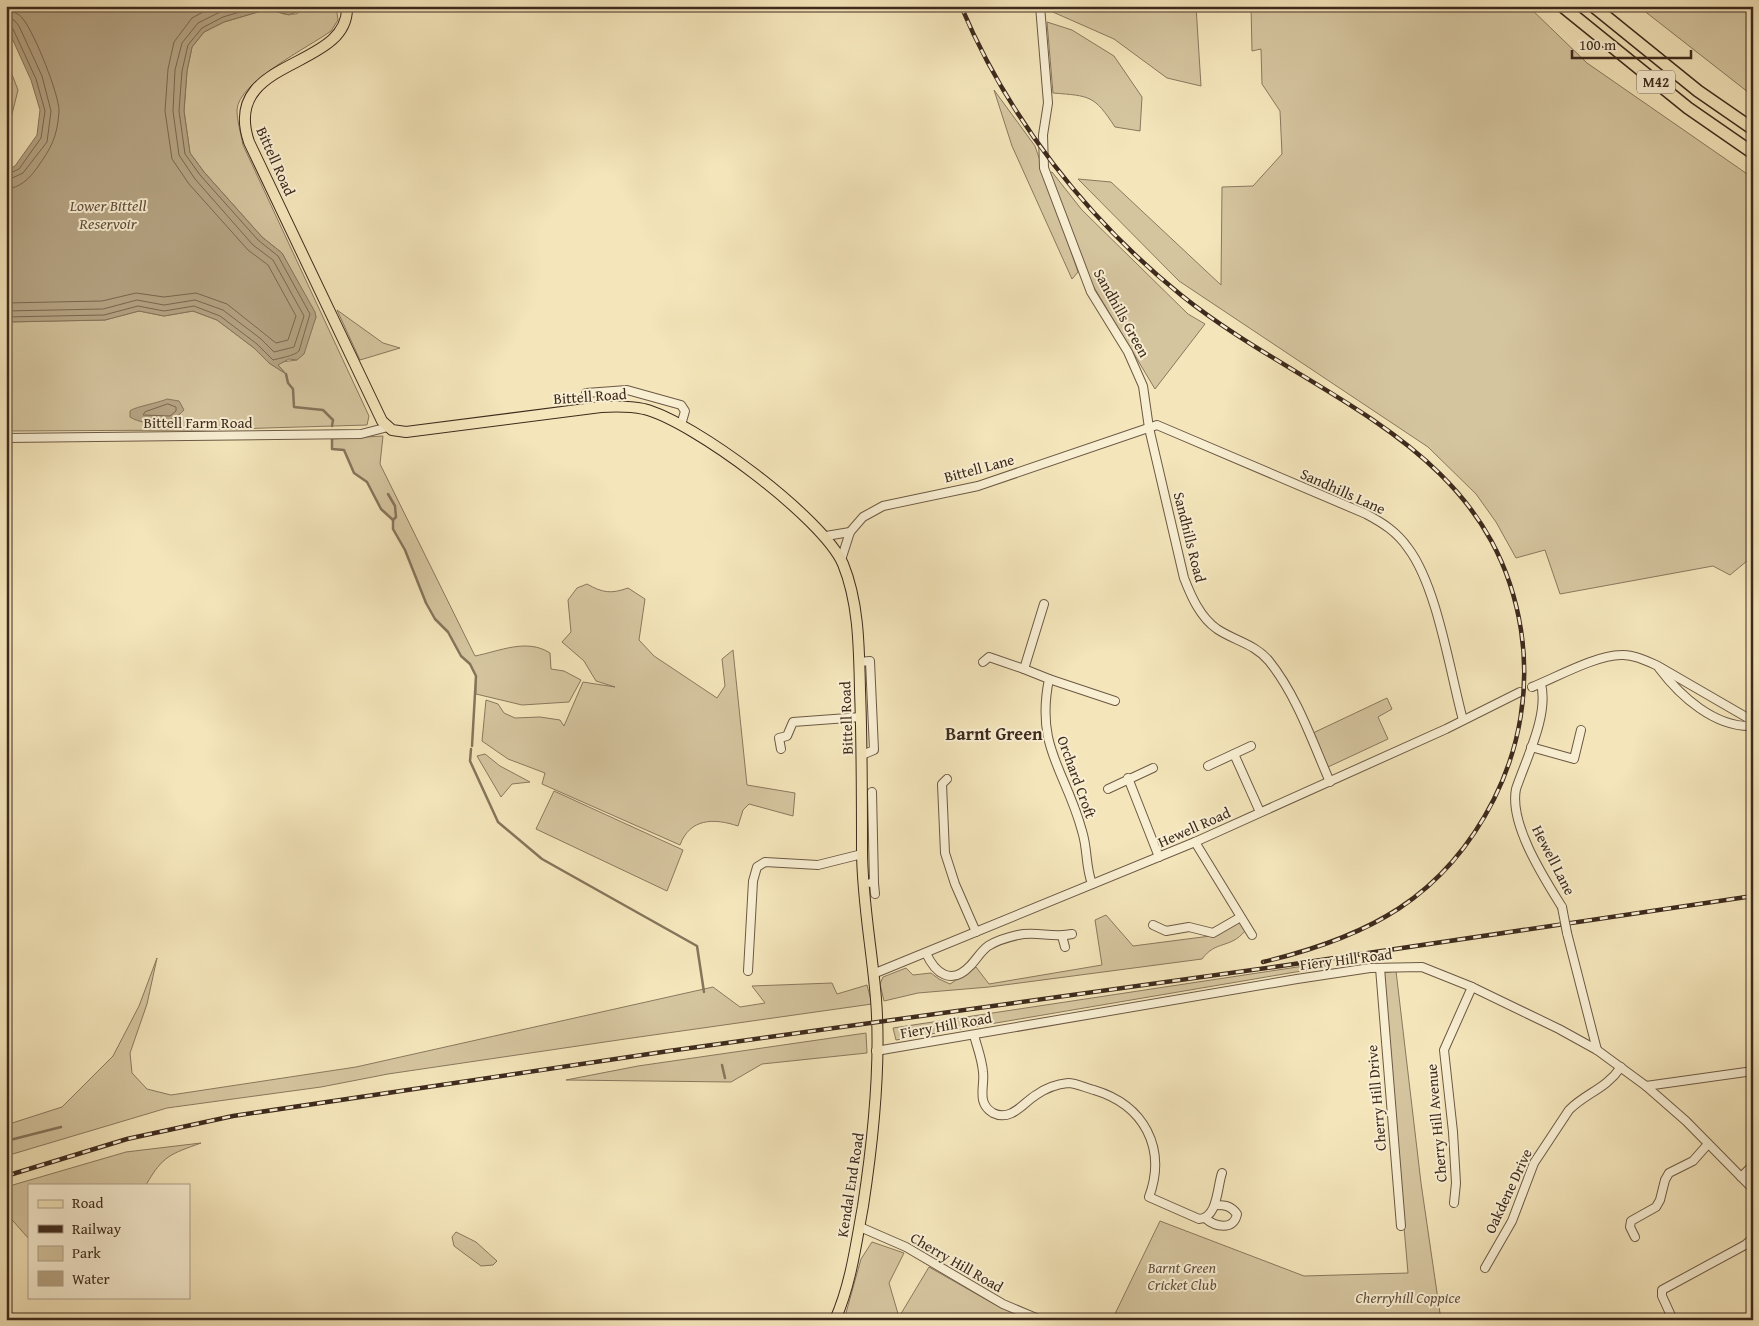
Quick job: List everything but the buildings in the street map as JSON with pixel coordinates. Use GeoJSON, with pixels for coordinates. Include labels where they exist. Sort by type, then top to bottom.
{"type":"FeatureCollection","features":[{"type":"Feature","properties":{"kind":"highway","name":"M42"},"geometry":{"type":"LineString","coordinates":[[1562,6],[1688,108],[1753,154]]}},
{"type":"Feature","properties":{"kind":"highway","name":"M42"},"geometry":{"type":"LineString","coordinates":[[1593,6],[1698,90],[1753,129]]}},
{"type":"Feature","properties":{"kind":"main road","name":"Bittell Road"},"geometry":{"type":"LineString","coordinates":[[347,6],[344,24],[331,40],[268,78],[256,88],[247,105],[245,126],[249,142],[377,415],[388,427],[406,432],[620,406],[645,409],[681,425],[772,488],[802,512],[826,536],[841,560],[852,592],[859,662],[862,755],[867,815],[862,854],[869,883],[876,1000],[876,1051]]}},
{"type":"Feature","properties":{"kind":"main road","name":"Kendal End Road"},"geometry":{"type":"LineString","coordinates":[[834,1320],[852,1267],[860,1227],[874,1129],[876,1051]]}},
{"type":"Feature","properties":{"kind":"street","name":"Sandhills Green"},"geometry":{"type":"LineString","coordinates":[[1040,6],[1048,103],[1043,156],[1048,178],[1091,292],[1138,371],[1143,386],[1148,428]]}},
{"type":"Feature","properties":{"kind":"street"},"geometry":{"type":"LineString","coordinates":[[586,393],[626,390],[681,405],[685,411],[681,425]]}},
{"type":"Feature","properties":{"kind":"street","name":"Sandhills Lane"},"geometry":{"type":"LineString","coordinates":[[1148,428],[1157,425],[1366,514],[1397,535],[1409,549],[1423,573],[1432,597],[1462,720]]}},
{"type":"Feature","properties":{"kind":"street","name":"Bittell Farm Road"},"geometry":{"type":"LineString","coordinates":[[6,438],[361,434],[388,427]]}},
{"type":"Feature","properties":{"kind":"street","name":"Bittell Lane"},"geometry":{"type":"LineString","coordinates":[[841,560],[850,532],[863,517],[890,503],[978,486],[1148,428]]}},
{"type":"Feature","properties":{"kind":"street","name":"Sandhills Road"},"geometry":{"type":"LineString","coordinates":[[1148,428],[1184,578],[1192,598],[1205,617],[1216,628],[1258,650],[1269,662],[1289,692],[1330,782]]}},
{"type":"Feature","properties":{"kind":"street"},"geometry":{"type":"LineString","coordinates":[[826,536],[850,532]]}},
{"type":"Feature","properties":{"kind":"street"},"geometry":{"type":"LineString","coordinates":[[1024,669],[1044,604]]}},
{"type":"Feature","properties":{"kind":"street"},"geometry":{"type":"LineString","coordinates":[[1532,687],[1589,664],[1621,654],[1642,659],[1658,666],[1753,721]]}},
{"type":"Feature","properties":{"kind":"street"},"geometry":{"type":"LineString","coordinates":[[983,662],[989,657],[1115,701]]}},
{"type":"Feature","properties":{"kind":"street"},"geometry":{"type":"LineString","coordinates":[[859,662],[870,661],[874,750],[862,755]]}},
{"type":"Feature","properties":{"kind":"street"},"geometry":{"type":"LineString","coordinates":[[1658,666],[1670,682],[1698,706],[1730,723],[1753,726]]}},
{"type":"Feature","properties":{"kind":"street","name":"Orchard Croft"},"geometry":{"type":"LineString","coordinates":[[1049,679],[1044,723],[1049,746],[1082,830],[1086,868],[1092,884]]}},
{"type":"Feature","properties":{"kind":"street","name":"Hewell Lane"},"geometry":{"type":"LineString","coordinates":[[1541,684],[1543,694],[1541,713],[1516,789],[1515,807],[1541,870],[1562,907],[1597,1050]]}},
{"type":"Feature","properties":{"kind":"street","name":"Hewell Road"},"geometry":{"type":"LineString","coordinates":[[873,974],[1195,842],[1330,782],[1520,692]]}},
{"type":"Feature","properties":{"kind":"street"},"geometry":{"type":"LineString","coordinates":[[780,749],[779,738],[787,736],[793,722],[861,717]]}},
{"type":"Feature","properties":{"kind":"street"},"geometry":{"type":"LineString","coordinates":[[1531,747],[1574,759],[1581,730]]}},
{"type":"Feature","properties":{"kind":"street"},"geometry":{"type":"LineString","coordinates":[[1208,766],[1251,746]]}},
{"type":"Feature","properties":{"kind":"street"},"geometry":{"type":"LineString","coordinates":[[1234,754],[1260,812]]}},
{"type":"Feature","properties":{"kind":"street"},"geometry":{"type":"LineString","coordinates":[[1108,789],[1128,778],[1153,768]]}},
{"type":"Feature","properties":{"kind":"street"},"geometry":{"type":"LineString","coordinates":[[1128,778],[1159,857]]}},
{"type":"Feature","properties":{"kind":"street"},"geometry":{"type":"LineString","coordinates":[[947,779],[942,784],[945,854],[954,884],[976,932]]}},
{"type":"Feature","properties":{"kind":"street"},"geometry":{"type":"LineString","coordinates":[[872,792],[867,815],[869,883],[875,894]]}},
{"type":"Feature","properties":{"kind":"street"},"geometry":{"type":"LineString","coordinates":[[1195,842],[1239,918],[1252,935]]}},
{"type":"Feature","properties":{"kind":"street"},"geometry":{"type":"LineString","coordinates":[[748,971],[753,881],[758,867],[765,862],[818,865],[862,854]]}},
{"type":"Feature","properties":{"kind":"street"},"geometry":{"type":"LineString","coordinates":[[1152,924],[1166,932],[1189,927],[1213,933],[1239,918]]}},
{"type":"Feature","properties":{"kind":"street"},"geometry":{"type":"LineString","coordinates":[[926,953],[935,969],[945,975],[954,976],[967,969],[990,945],[1012,937],[1022,934],[1062,936],[1072,934]]}},
{"type":"Feature","properties":{"kind":"street"},"geometry":{"type":"LineString","coordinates":[[1062,936],[1065,947]]}},
{"type":"Feature","properties":{"kind":"street","name":"Fiery Hill Road"},"geometry":{"type":"LineString","coordinates":[[876,1051],[1297,979],[1380,968],[1422,967],[1472,987],[1559,1029],[1597,1050],[1646,1086],[1753,1189]]}},
{"type":"Feature","properties":{"kind":"street","name":"Cherry Hill Drive"},"geometry":{"type":"LineString","coordinates":[[1380,968],[1400,1226]]}},
{"type":"Feature","properties":{"kind":"street","name":"Cherry Hill Avenue"},"geometry":{"type":"LineString","coordinates":[[1454,1203],[1456,1182],[1454,1140],[1444,1050],[1472,987]]}},
{"type":"Feature","properties":{"kind":"street"},"geometry":{"type":"LineString","coordinates":[[974,1034],[984,1074],[980,1090],[985,1106],[994,1113],[1012,1113],[1036,1094],[1053,1086],[1071,1083],[1107,1094],[1133,1112],[1148,1131],[1156,1164],[1155,1177],[1149,1197],[1190,1217],[1205,1218],[1216,1205],[1217,1186],[1222,1172]]}},
{"type":"Feature","properties":{"kind":"street","name":"Oakdene Drive"},"geometry":{"type":"LineString","coordinates":[[1486,1268],[1512,1221],[1534,1163],[1569,1110],[1576,1103],[1612,1080],[1621,1067]]}},
{"type":"Feature","properties":{"kind":"street"},"geometry":{"type":"LineString","coordinates":[[1646,1086],[1753,1071]]}},
{"type":"Feature","properties":{"kind":"street"},"geometry":{"type":"LineString","coordinates":[[1634,1237],[1630,1227],[1631,1221],[1656,1206],[1660,1200],[1665,1180],[1669,1173],[1693,1161],[1708,1144]]}},
{"type":"Feature","properties":{"kind":"street"},"geometry":{"type":"LineString","coordinates":[[1741,1177],[1753,1165]]}},
{"type":"Feature","properties":{"kind":"street"},"geometry":{"type":"LineString","coordinates":[[1205,1218],[1216,1225],[1224,1226],[1232,1224],[1236,1220],[1237,1214],[1232,1208],[1226,1205],[1216,1205]]}},
{"type":"Feature","properties":{"kind":"street","name":"Cherry Hill Road"},"geometry":{"type":"LineString","coordinates":[[860,1227],[906,1247],[1003,1304],[1041,1320]]}},
{"type":"Feature","properties":{"kind":"street"},"geometry":{"type":"LineString","coordinates":[[1673,1320],[1662,1296],[1662,1290],[1745,1245],[1753,1238]]}},
{"type":"Feature","properties":{"kind":"green space"},"geometry":{"type":"Polygon","coordinates":[[[310,6],[336,6],[338,20],[331,31],[276,66],[249,88],[240,99],[237,110],[238,119],[243,145],[369,416],[367,425],[199,430],[6,431],[6,322],[105,320],[139,311],[164,316],[193,311],[217,320],[254,348],[269,363],[285,373],[278,365],[281,362],[297,360],[316,317],[282,253],[262,237],[204,172],[190,153],[184,111],[187,71],[192,47],[204,32],[224,22],[268,9],[284,14],[296,14],[310,6]]]}},
{"type":"Feature","properties":{"kind":"green space"},"geometry":{"type":"Polygon","coordinates":[[[1046,6],[1196,6],[1201,86],[1167,78],[1114,39],[1046,9],[1046,6]]]}},
{"type":"Feature","properties":{"kind":"green space"},"geometry":{"type":"Polygon","coordinates":[[[1251,6],[1528,6],[1587,63],[1753,178],[1753,556],[1730,575],[1713,566],[1560,594],[1545,550],[1516,558],[1496,522],[1476,494],[1428,447],[1179,281],[1078,179],[1111,182],[1221,285],[1222,187],[1253,186],[1282,154],[1280,111],[1262,84],[1261,49],[1252,51],[1251,6]]]}},
{"type":"Feature","properties":{"kind":"green space"},"geometry":{"type":"Polygon","coordinates":[[[1638,6],[1753,6],[1753,96],[1638,6]]]}},
{"type":"Feature","properties":{"kind":"green space"},"geometry":{"type":"Polygon","coordinates":[[[1047,22],[1072,30],[1114,56],[1142,97],[1140,131],[1115,127],[1102,109],[1090,99],[1075,95],[1053,93],[1047,22]]]}},
{"type":"Feature","properties":{"kind":"green space"},"geometry":{"type":"Polygon","coordinates":[[[6,59],[18,90],[6,138],[6,59]]]}},
{"type":"Feature","properties":{"kind":"green space"},"geometry":{"type":"Polygon","coordinates":[[[994,90],[1035,146],[1078,272],[1072,279],[1012,146],[994,90]]]}},
{"type":"Feature","properties":{"kind":"green space"},"geometry":{"type":"Polygon","coordinates":[[[1052,172],[1082,210],[1188,314],[1205,324],[1155,389],[1092,284],[1049,173],[1052,172]]]}},
{"type":"Feature","properties":{"kind":"green space"},"geometry":{"type":"Polygon","coordinates":[[[337,310],[383,343],[400,348],[360,360],[337,310]]]}},
{"type":"Feature","properties":{"kind":"green space"},"geometry":{"type":"Polygon","coordinates":[[[383,436],[380,464],[475,656],[523,646],[532,646],[550,653],[551,669],[564,671],[581,680],[569,702],[522,705],[476,694],[476,676],[470,664],[461,656],[448,632],[435,619],[426,603],[405,550],[393,529],[393,520],[381,509],[367,482],[354,473],[344,450],[332,449],[332,439],[383,436]]]}},
{"type":"Feature","properties":{"kind":"green space"},"geometry":{"type":"Polygon","coordinates":[[[587,584],[607,592],[628,588],[645,599],[639,640],[654,656],[717,698],[725,686],[722,659],[733,650],[747,785],[795,793],[793,816],[749,804],[743,810],[738,826],[712,821],[704,822],[690,830],[684,836],[680,845],[542,784],[545,773],[508,759],[482,741],[486,700],[498,704],[504,713],[515,718],[540,717],[560,720],[564,726],[583,682],[615,687],[596,681],[584,661],[562,642],[571,632],[568,600],[577,588],[587,584]]]}},
{"type":"Feature","properties":{"kind":"green space"},"geometry":{"type":"Polygon","coordinates":[[[1387,698],[1392,709],[1378,717],[1388,739],[1328,767],[1313,733],[1387,698]]]}},
{"type":"Feature","properties":{"kind":"green space"},"geometry":{"type":"Polygon","coordinates":[[[485,754],[500,766],[530,782],[512,784],[501,797],[477,756],[485,754]]]}},
{"type":"Feature","properties":{"kind":"green space"},"geometry":{"type":"Polygon","coordinates":[[[554,791],[683,850],[667,891],[536,829],[554,791]]]}},
{"type":"Feature","properties":{"kind":"green space"},"geometry":{"type":"Polygon","coordinates":[[[1106,915],[1133,946],[1218,935],[1239,921],[1245,931],[1234,940],[1213,949],[1202,959],[989,987],[918,993],[884,1001],[880,984],[883,977],[906,968],[913,975],[931,973],[950,984],[976,967],[989,984],[1102,965],[1095,920],[1106,915]]]}},
{"type":"Feature","properties":{"kind":"green space"},"geometry":{"type":"Polygon","coordinates":[[[157,958],[147,1004],[130,1053],[132,1073],[147,1089],[171,1095],[356,1067],[713,987],[740,1007],[765,1003],[752,986],[832,983],[837,994],[867,985],[872,1004],[388,1074],[321,1087],[167,1108],[6,1156],[6,1125],[62,1107],[113,1056],[139,1006],[157,958]]]}},
{"type":"Feature","properties":{"kind":"green space"},"geometry":{"type":"Polygon","coordinates":[[[1324,963],[1325,967],[896,1040],[893,1028],[1324,963]]]}},
{"type":"Feature","properties":{"kind":"green space"},"geometry":{"type":"Polygon","coordinates":[[[1396,971],[1421,1183],[1441,1320],[1112,1320],[1160,1221],[1304,1276],[1408,1273],[1382,973],[1396,971]]]}},
{"type":"Feature","properties":{"kind":"green space"},"geometry":{"type":"Polygon","coordinates":[[[866,1033],[867,1053],[762,1064],[731,1082],[566,1080],[638,1066],[866,1033]]]}},
{"type":"Feature","properties":{"kind":"green space"},"geometry":{"type":"Polygon","coordinates":[[[201,1143],[175,1153],[163,1161],[147,1184],[28,1184],[28,1238],[6,1213],[6,1187],[126,1152],[201,1143]]]}},
{"type":"Feature","properties":{"kind":"green space"},"geometry":{"type":"Polygon","coordinates":[[[456,1232],[476,1242],[497,1261],[493,1265],[481,1266],[454,1246],[452,1237],[456,1232]]]}},
{"type":"Feature","properties":{"kind":"green space"},"geometry":{"type":"Polygon","coordinates":[[[872,1242],[904,1253],[889,1283],[899,1317],[929,1267],[1001,1308],[1031,1320],[844,1320],[861,1259],[872,1242]]]}},
{"type":"Feature","properties":{"kind":"water","name":"Lower Bittell Reservoir"},"geometry":{"type":"Polygon","coordinates":[[[6,6],[310,6],[289,15],[268,9],[224,22],[204,32],[192,47],[187,71],[184,111],[190,153],[204,172],[262,237],[282,253],[315,312],[316,317],[304,354],[297,360],[289,359],[278,365],[286,374],[269,363],[254,348],[217,320],[193,311],[164,316],[139,311],[105,320],[6,322],[6,171],[15,166],[37,135],[40,110],[31,80],[6,25],[6,6]]]}},
{"type":"Feature","properties":{"kind":"water"},"geometry":{"type":"Polygon","coordinates":[[[167,399],[179,401],[184,410],[179,415],[166,421],[151,423],[130,417],[130,411],[132,410],[167,399]]]}},
{"type":"Feature","properties":{"kind":"waterway"},"geometry":{"type":"LineString","coordinates":[[286,374],[288,383],[293,389],[294,407],[323,410],[333,420],[332,426]]}},
{"type":"Feature","properties":{"kind":"waterway"},"geometry":{"type":"LineString","coordinates":[[332,439],[332,449],[344,450],[354,473],[367,482],[381,509],[393,520],[393,529],[405,550],[426,603],[435,619],[448,632],[461,656],[470,664],[476,676],[472,746]]}},
{"type":"Feature","properties":{"kind":"waterway"},"geometry":{"type":"LineString","coordinates":[[388,494],[395,506],[396,517],[393,520]]}},
{"type":"Feature","properties":{"kind":"waterway"},"geometry":{"type":"LineString","coordinates":[[471,749],[470,761],[498,822],[542,859],[697,946],[704,992]]}},
{"type":"Feature","properties":{"kind":"waterway"},"geometry":{"type":"LineString","coordinates":[[722,1065],[725,1078]]}},
{"type":"Feature","properties":{"kind":"waterway"},"geometry":{"type":"LineString","coordinates":[[6,1141],[61,1127]]}},
{"type":"Feature","properties":{"kind":"railway"},"geometry":{"type":"LineString","coordinates":[[961,6],[1002,88],[1026,127],[1082,200],[1114,234],[1181,295],[1231,332],[1337,397],[1388,431],[1434,468],[1473,513],[1503,566],[1521,630],[1524,674],[1521,717],[1503,779],[1494,799],[1474,833],[1452,863],[1427,887],[1399,908],[1369,926],[1336,940],[1263,962]]}},
{"type":"Feature","properties":{"kind":"railway"},"geometry":{"type":"LineString","coordinates":[[6,1176],[127,1139],[233,1116],[669,1051],[1274,967],[1753,896]]}},
{"type":"Feature","properties":{"kind":"district","name":"Barnt Green"},"geometry":{"type":"Point","coordinates":[994,733]}},
{"type":"Feature","properties":{"kind":"park label","name":"Barnt Green Cricket Club"},"geometry":{"type":"Point","coordinates":[1182,1276]}},
{"type":"Feature","properties":{"kind":"park label","name":"Cherryhill Coppice"},"geometry":{"type":"Point","coordinates":[1408,1297]}}]}
